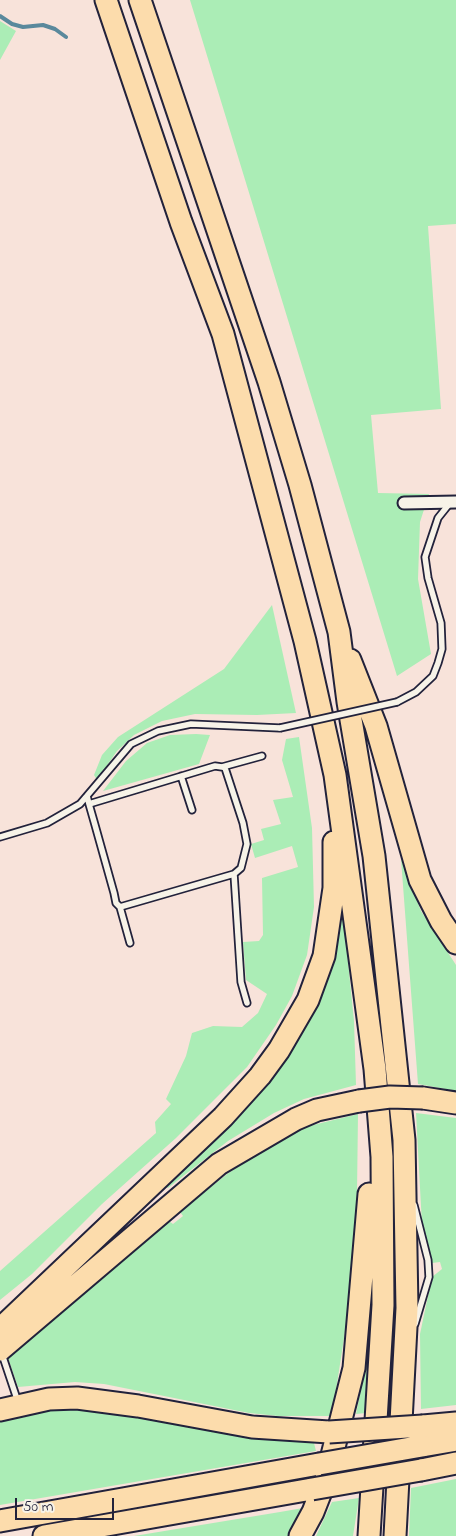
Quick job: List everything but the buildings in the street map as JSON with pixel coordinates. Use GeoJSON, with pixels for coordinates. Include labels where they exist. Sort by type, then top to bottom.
{"type":"FeatureCollection","features":[{"type":"Feature","properties":{"kind":"highway"},"geometry":{"type":"LineString","coordinates":[[106,0],[181,222],[223,334],[306,641],[335,775],[347,850],[375,1069],[382,1157],[383,1305],[369,1536]]}},
{"type":"Feature","properties":{"kind":"highway"},"geometry":{"type":"LineString","coordinates":[[140,0],[269,382],[303,495],[339,632],[376,726],[420,880],[429,900],[456,943]]}},
{"type":"Feature","properties":{"kind":"highway"},"geometry":{"type":"LineString","coordinates":[[339,632],[348,702],[374,856],[386,955],[406,1176],[406,1354],[395,1536]]}},
{"type":"Feature","properties":{"kind":"highway"},"geometry":{"type":"LineString","coordinates":[[0,1329],[223,1117],[260,1076],[279,1050],[308,1000],[324,956],[334,888],[332,800],[326,747],[316,690]]}},
{"type":"Feature","properties":{"kind":"highway"},"geometry":{"type":"LineString","coordinates":[[300,1536],[326,1479],[354,1368],[367,1237],[375,1069]]}},
{"type":"Feature","properties":{"kind":"highway"},"geometry":{"type":"LineString","coordinates":[[0,1350],[219,1164],[296,1118],[317,1110],[359,1101],[390,1098],[423,1098],[456,1103]]}},
{"type":"Feature","properties":{"kind":"highway"},"geometry":{"type":"LineString","coordinates":[[9,1407],[49,1399],[86,1399],[252,1427],[423,1436],[456,1440]]}},
{"type":"Feature","properties":{"kind":"highway"},"geometry":{"type":"LineString","coordinates":[[0,1521],[319,1464],[423,1436],[456,1423]]}},
{"type":"Feature","properties":{"kind":"highway"},"geometry":{"type":"LineString","coordinates":[[44,1536],[456,1463]]}},
{"type":"Feature","properties":{"kind":"street"},"geometry":{"type":"LineString","coordinates":[[404,503],[454,502]]}},
{"type":"Feature","properties":{"kind":"lane"},"geometry":{"type":"LineString","coordinates":[[0,837],[47,824],[80,804],[131,744],[158,731],[191,724],[280,728],[397,702],[416,692],[433,676],[442,648],[441,623],[428,578],[425,557],[438,518],[454,502]]}},
{"type":"Feature","properties":{"kind":"lane"},"geometry":{"type":"LineString","coordinates":[[89,804],[215,766],[222,767],[262,756]]}},
{"type":"Feature","properties":{"kind":"lane"},"geometry":{"type":"LineString","coordinates":[[120,907],[234,874],[241,868],[248,844],[243,823],[222,767]]}},
{"type":"Feature","properties":{"kind":"lane"},"geometry":{"type":"LineString","coordinates":[[181,776],[192,810]]}},
{"type":"Feature","properties":{"kind":"lane"},"geometry":{"type":"LineString","coordinates":[[87,796],[116,902],[120,907],[130,944]]}},
{"type":"Feature","properties":{"kind":"lane"},"geometry":{"type":"LineString","coordinates":[[234,874],[240,982],[247,1003]]}},
{"type":"Feature","properties":{"kind":"lane"},"geometry":{"type":"LineString","coordinates":[[0,1350],[9,1407]]}},
{"type":"Feature","properties":{"kind":"green space"},"geometry":{"type":"Polygon","coordinates":[[[190,0],[456,0],[456,224],[428,226],[441,409],[371,415],[378,493],[429,494],[420,522],[418,579],[431,654],[397,676],[190,0]]]}},
{"type":"Feature","properties":{"kind":"green space"},"geometry":{"type":"Polygon","coordinates":[[[0,21],[16,31],[0,60],[0,21]]]}},
{"type":"Feature","properties":{"kind":"green space"},"geometry":{"type":"Polygon","coordinates":[[[272,605],[296,713],[257,715],[195,714],[162,721],[134,735],[117,751],[97,780],[94,775],[102,755],[118,737],[224,669],[272,605]]]}},
{"type":"Feature","properties":{"kind":"green space"},"geometry":{"type":"Polygon","coordinates":[[[170,735],[210,735],[199,764],[103,791],[126,761],[147,743],[170,735]]]}},
{"type":"Feature","properties":{"kind":"green space"},"geometry":{"type":"Polygon","coordinates":[[[299,737],[312,828],[314,907],[307,955],[292,996],[276,1025],[247,1067],[176,1138],[102,1204],[32,1274],[0,1300],[0,1271],[156,1133],[155,1122],[171,1104],[166,1099],[186,1056],[192,1033],[213,1026],[242,1027],[258,1013],[267,994],[246,980],[243,942],[259,941],[263,935],[262,878],[298,867],[292,846],[255,858],[251,844],[264,840],[261,829],[281,824],[273,800],[293,797],[282,760],[286,739],[299,737]]]}},
{"type":"Feature","properties":{"kind":"green space"},"geometry":{"type":"Polygon","coordinates":[[[401,859],[421,911],[456,965],[456,1091],[418,1084],[401,859]]]}},
{"type":"Feature","properties":{"kind":"green space"},"geometry":{"type":"Polygon","coordinates":[[[341,893],[354,1021],[356,1085],[304,1099],[274,1113],[228,1141],[168,1188],[166,1187],[269,1083],[306,1027],[315,1008],[341,893]]]}},
{"type":"Feature","properties":{"kind":"green space"},"geometry":{"type":"Polygon","coordinates":[[[389,1113],[392,1113],[395,1142],[397,1281],[394,1411],[389,1411],[393,1279],[389,1113]]]}},
{"type":"Feature","properties":{"kind":"green space"},"geometry":{"type":"Polygon","coordinates":[[[416,1113],[456,1118],[456,1405],[421,1409],[420,1334],[432,1277],[442,1269],[440,1262],[432,1263],[422,1225],[416,1113]]]}},
{"type":"Feature","properties":{"kind":"green space"},"geometry":{"type":"Polygon","coordinates":[[[358,1114],[357,1193],[351,1293],[332,1416],[278,1416],[249,1413],[104,1384],[75,1382],[18,1387],[8,1358],[169,1221],[173,1224],[183,1216],[180,1212],[227,1174],[280,1139],[309,1126],[358,1114]]]}},
{"type":"Feature","properties":{"kind":"green space"},"geometry":{"type":"Polygon","coordinates":[[[367,1358],[366,1413],[356,1414],[367,1358]]]}},
{"type":"Feature","properties":{"kind":"green space"},"geometry":{"type":"Polygon","coordinates":[[[54,1409],[95,1410],[171,1422],[242,1437],[314,1443],[316,1451],[0,1505],[0,1422],[54,1409]]]}},
{"type":"Feature","properties":{"kind":"green space"},"geometry":{"type":"Polygon","coordinates":[[[456,1479],[456,1536],[409,1536],[411,1488],[456,1479]]]}},
{"type":"Feature","properties":{"kind":"green space"},"geometry":{"type":"Polygon","coordinates":[[[359,1498],[353,1536],[316,1536],[332,1502],[359,1498]]]}},
{"type":"Feature","properties":{"kind":"green space"},"geometry":{"type":"Polygon","coordinates":[[[303,1508],[288,1536],[134,1536],[280,1512],[303,1508]]]}},
{"type":"Feature","properties":{"kind":"waterway"},"geometry":{"type":"LineString","coordinates":[[0,16],[12,24],[23,27],[43,25],[55,29],[66,37]]}}]}
